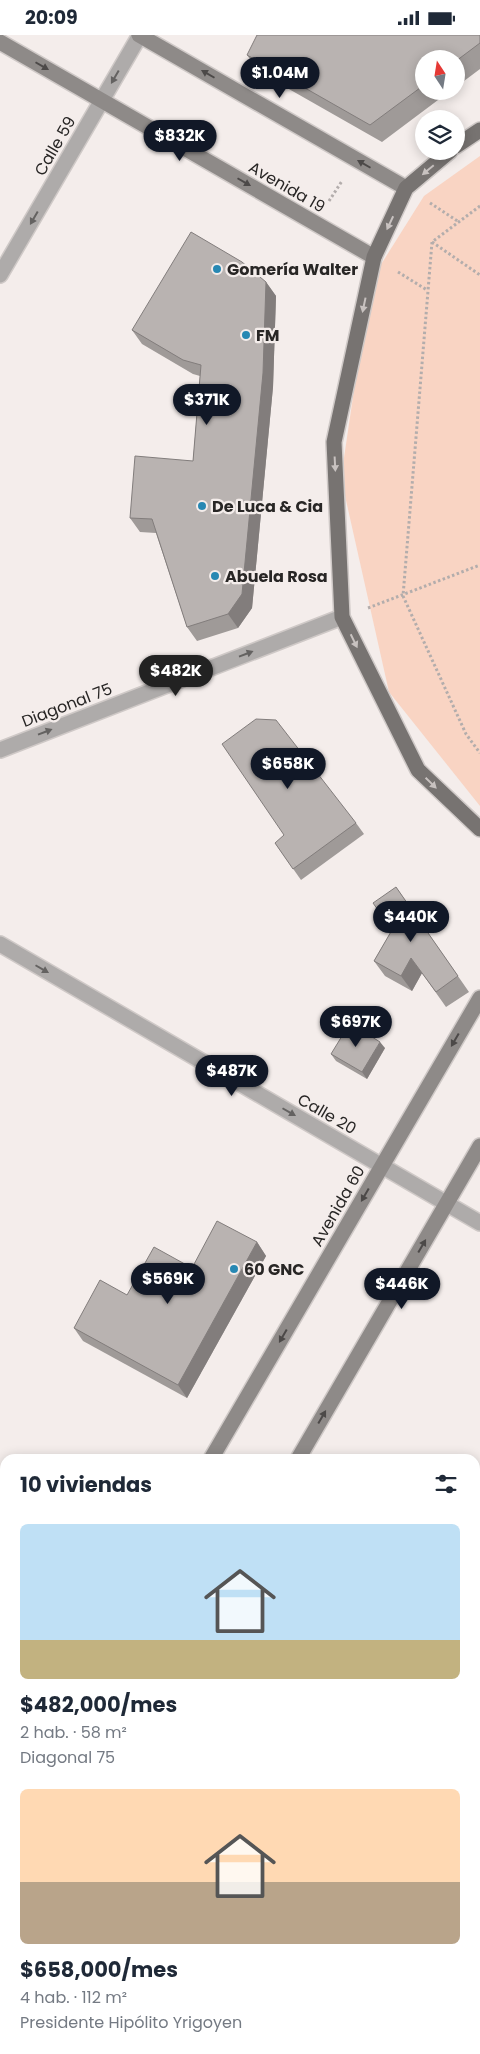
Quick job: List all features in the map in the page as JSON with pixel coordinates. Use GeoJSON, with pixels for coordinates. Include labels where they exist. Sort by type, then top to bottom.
{"type":"FeatureCollection","features":[{"type":"Feature","properties":{"kind":"main road"},"geometry":{"type":"LineString","coordinates":[[140,35],[406,188]]}},
{"type":"Feature","properties":{"kind":"main road","name":"Avenida 19"},"geometry":{"type":"LineString","coordinates":[[0,42],[374,257]]}},
{"type":"Feature","properties":{"kind":"main road"},"geometry":{"type":"LineString","coordinates":[[465,140],[480,130]]}},
{"type":"Feature","properties":{"kind":"main road"},"geometry":{"type":"LineString","coordinates":[[439,160],[406,188],[374,257],[334,442],[342,617],[418,770],[480,829]]}},
{"type":"Feature","properties":{"kind":"main road","name":"Avenida 60"},"geometry":{"type":"LineString","coordinates":[[214,1454],[480,998]]}},
{"type":"Feature","properties":{"kind":"main road"},"geometry":{"type":"LineString","coordinates":[[301,1454],[480,1146]]}},
{"type":"Feature","properties":{"kind":"street","name":"Calle 59"},"geometry":{"type":"LineString","coordinates":[[0,275],[140,35]]}},
{"type":"Feature","properties":{"kind":"street","name":"Diagonal 75"},"geometry":{"type":"LineString","coordinates":[[0,750],[342,617]]}},
{"type":"Feature","properties":{"kind":"street","name":"Calle 20"},"geometry":{"type":"LineString","coordinates":[[0,945],[480,1223]]}},
{"type":"Feature","properties":{"kind":"path"},"geometry":{"type":"LineString","coordinates":[[316,224],[355,159]]}},
{"type":"Feature","properties":{"kind":"path"},"geometry":{"type":"LineString","coordinates":[[406,188],[459,222]]}},
{"type":"Feature","properties":{"kind":"path"},"geometry":{"type":"LineString","coordinates":[[480,206],[432,242],[403,596],[466,734],[480,753]]}},
{"type":"Feature","properties":{"kind":"path"},"geometry":{"type":"LineString","coordinates":[[432,242],[480,275]]}},
{"type":"Feature","properties":{"kind":"path"},"geometry":{"type":"LineString","coordinates":[[342,617],[403,596],[480,565]]}},
{"type":"Feature","properties":{"kind":"shaded area"},"geometry":{"type":"Polygon","coordinates":[[[480,156],[480,806],[389,692],[341,478],[370,282],[424,196],[480,156]]]}},
{"type":"Feature","properties":{"kind":"building"},"geometry":{"type":"Polygon","coordinates":[[[257,35],[480,35],[480,43],[465,54],[465,50],[415,50],[415,92],[370,125],[247,55],[257,35]]]}},
{"type":"Feature","properties":{"kind":"building"},"geometry":{"type":"Polygon","coordinates":[[[191,232],[242,262],[266,282],[263,373],[242,594],[228,614],[187,627],[152,519],[130,518],[135,456],[193,461],[201,365],[183,360],[132,330],[191,232]]]}},
{"type":"Feature","properties":{"kind":"building"},"geometry":{"type":"Polygon","coordinates":[[[256,719],[276,720],[356,823],[293,869],[275,843],[284,835],[222,744],[256,719]]]}},
{"type":"Feature","properties":{"kind":"building"},"geometry":{"type":"Polygon","coordinates":[[[396,887],[458,976],[436,992],[411,958],[401,976],[374,961],[392,930],[373,903],[396,887]]]}},
{"type":"Feature","properties":{"kind":"building"},"geometry":{"type":"Polygon","coordinates":[[[350,1023],[380,1042],[362,1072],[331,1054],[350,1023]]]}},
{"type":"Feature","properties":{"kind":"building"},"geometry":{"type":"Polygon","coordinates":[[[217,1221],[257,1242],[178,1385],[74,1328],[100,1280],[127,1295],[154,1247],[192,1268],[217,1221]]]}},
{"type":"Feature","properties":{"kind":"place","name":"Gomería Walter"},"geometry":{"type":"Point","coordinates":[217,269]}},
{"type":"Feature","properties":{"kind":"place","name":"FM"},"geometry":{"type":"Point","coordinates":[246,335]}},
{"type":"Feature","properties":{"kind":"place","name":"De Luca & Cia"},"geometry":{"type":"Point","coordinates":[202,506]}},
{"type":"Feature","properties":{"kind":"place","name":"Abuela Rosa"},"geometry":{"type":"Point","coordinates":[215,576]}},
{"type":"Feature","properties":{"kind":"place","name":"60 GNC"},"geometry":{"type":"Point","coordinates":[234,1269]}}]}
